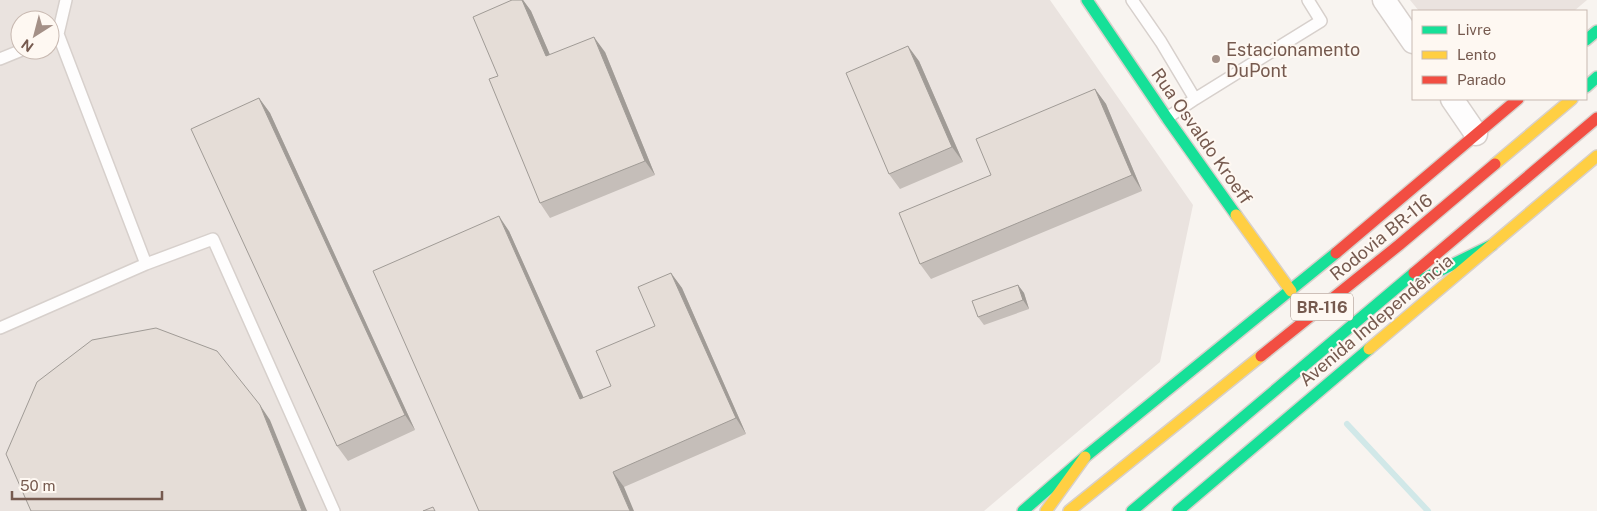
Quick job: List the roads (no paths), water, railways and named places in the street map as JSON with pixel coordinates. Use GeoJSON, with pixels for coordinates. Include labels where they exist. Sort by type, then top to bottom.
{"type":"FeatureCollection","features":[{"type":"Feature","properties":{"kind":"main road","name":"Rua Osvaldo Kroeff"},"geometry":{"type":"LineString","coordinates":[[1087,0],[1167,118],[1291,291]]}},
{"type":"Feature","properties":{"kind":"main road"},"geometry":{"type":"LineString","coordinates":[[1587,39],[1597,31]]}},
{"type":"Feature","properties":{"kind":"main road"},"geometry":{"type":"LineString","coordinates":[[1587,86],[1597,77]]}},
{"type":"Feature","properties":{"kind":"main road","name":"Rodovia BR-116"},"geometry":{"type":"LineString","coordinates":[[1023,511],[1085,457],[1291,291],[1517,100]]}},
{"type":"Feature","properties":{"kind":"main road","name":"Rodovia BR-116"},"geometry":{"type":"LineString","coordinates":[[1069,511],[1400,245],[1571,100]]}},
{"type":"Feature","properties":{"kind":"main road","name":"BR-116"},"geometry":{"type":"LineString","coordinates":[[1132,511],[1597,118]]}},
{"type":"Feature","properties":{"kind":"main road","name":"Avenida Independência"},"geometry":{"type":"LineString","coordinates":[[1178,511],[1597,156]]}},
{"type":"Feature","properties":{"kind":"main road"},"geometry":{"type":"LineString","coordinates":[[1383,299],[1492,245]]}},
{"type":"Feature","properties":{"kind":"main road"},"geometry":{"type":"LineString","coordinates":[[1046,511],[1085,457]]}},
{"type":"Feature","properties":{"kind":"street"},"geometry":{"type":"LineString","coordinates":[[1384,0],[1412,41]]}},
{"type":"Feature","properties":{"kind":"street"},"geometry":{"type":"LineString","coordinates":[[1453,100],[1476,134]]}},
{"type":"Feature","properties":{"kind":"lane"},"geometry":{"type":"LineString","coordinates":[[60,18],[66,0]]}},
{"type":"Feature","properties":{"kind":"lane"},"geometry":{"type":"LineString","coordinates":[[1132,0],[1196,99]]}},
{"type":"Feature","properties":{"kind":"lane"},"geometry":{"type":"LineString","coordinates":[[1167,118],[1321,21],[1308,0]]}},
{"type":"Feature","properties":{"kind":"lane"},"geometry":{"type":"LineString","coordinates":[[60,51],[146,264]]}},
{"type":"Feature","properties":{"kind":"lane"},"geometry":{"type":"LineString","coordinates":[[0,328],[146,264],[213,239],[334,511]]}},
{"type":"Feature","properties":{"kind":"waterway"},"geometry":{"type":"LineString","coordinates":[[1347,424],[1428,511]]}},
{"type":"Feature","properties":{"kind":"place","name":"Estacionamento DuPont"},"geometry":{"type":"Point","coordinates":[1216,59]}}]}
